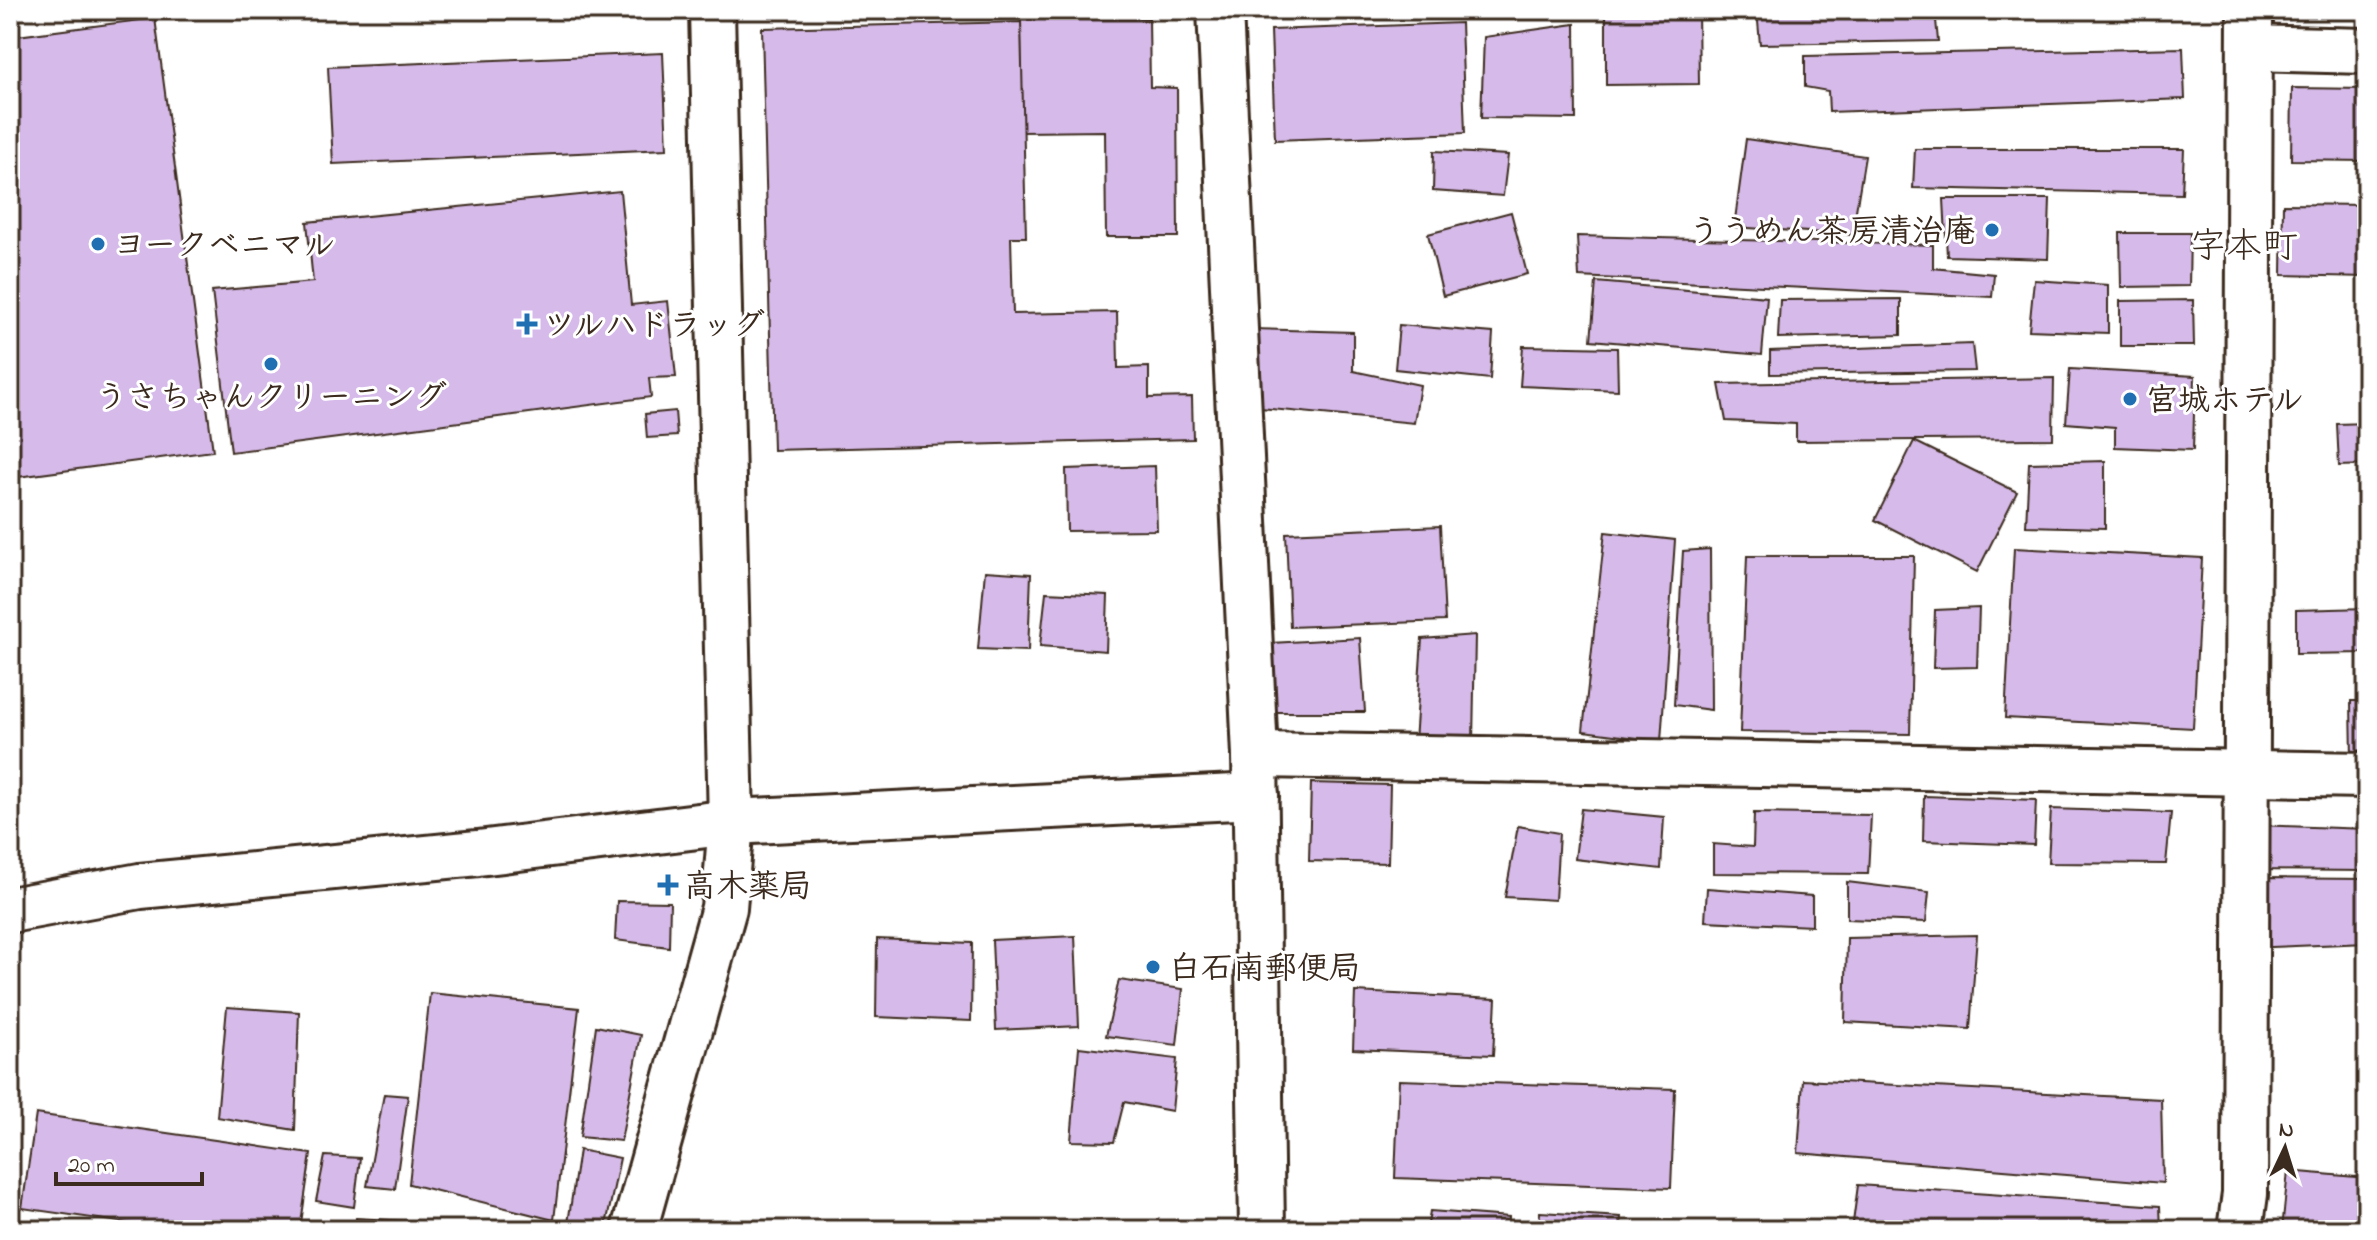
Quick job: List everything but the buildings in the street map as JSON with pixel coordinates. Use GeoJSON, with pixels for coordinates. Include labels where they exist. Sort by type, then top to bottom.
{"type":"FeatureCollection","features":[{"type":"Feature","properties":{"kind":"street"},"geometry":{"type":"LineString","coordinates":[[634,1230],[724,908],[731,822],[712,10]]}},
{"type":"Feature","properties":{"kind":"street"},"geometry":{"type":"LineString","coordinates":[[1220,10],[1255,776],[1262,1230]]}},
{"type":"Feature","properties":{"kind":"street"},"geometry":{"type":"LineString","coordinates":[[2240,1230],[2245,1194],[2249,772],[2250,29],[2367,51]]}},
{"type":"Feature","properties":{"kind":"street"},"geometry":{"type":"LineString","coordinates":[[10,910],[140,886],[478,853],[731,822],[1255,776],[2249,772],[2367,775]]}},
{"type":"Feature","properties":{"kind":"place","name":"ううめん茶房清治庵"},"geometry":{"type":"Point","coordinates":[1992,230]}},
{"type":"Feature","properties":{"kind":"place","name":"ヨークベニマル"},"geometry":{"type":"Point","coordinates":[98,244]}},
{"type":"Feature","properties":{"kind":"place","name":"ツルハドラッグ"},"geometry":{"type":"Point","coordinates":[527,324]}},
{"type":"Feature","properties":{"kind":"place","name":"うさちゃんクリーニング"},"geometry":{"type":"Point","coordinates":[271,364]}},
{"type":"Feature","properties":{"kind":"place","name":"宮城ホテル"},"geometry":{"type":"Point","coordinates":[2130,399]}},
{"type":"Feature","properties":{"kind":"place","name":"高木薬局"},"geometry":{"type":"Point","coordinates":[668,885]}},
{"type":"Feature","properties":{"kind":"place","name":"白石南郵便局"},"geometry":{"type":"Point","coordinates":[1153,967]}},
{"type":"Feature","properties":{"kind":"district","name":"字本町"},"geometry":{"type":"Point","coordinates":[2244,244]}}]}
